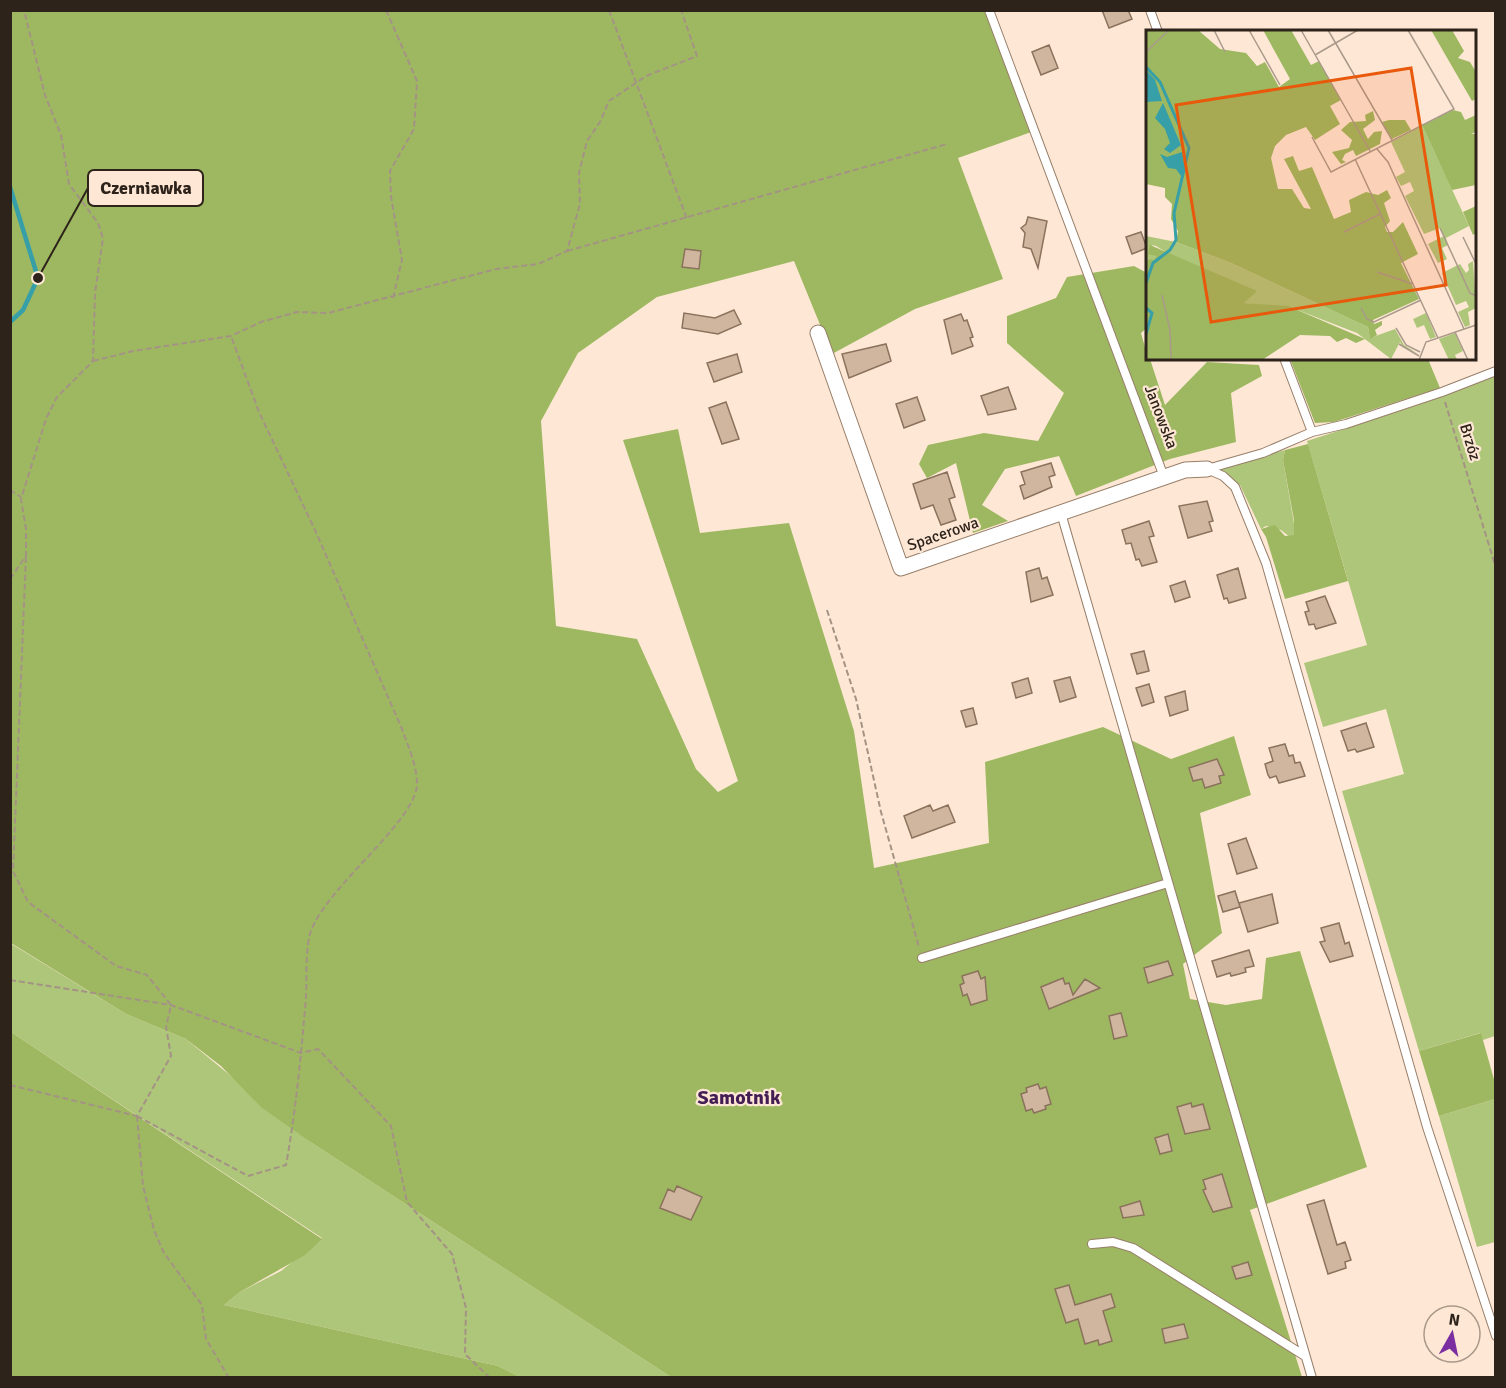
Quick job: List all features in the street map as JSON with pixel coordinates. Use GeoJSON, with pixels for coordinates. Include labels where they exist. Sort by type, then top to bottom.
{"type":"FeatureCollection","features":[{"type":"Feature","properties":{"kind":"street","name":"Spacerowa"},"geometry":{"type":"LineString","coordinates":[[818,333],[901,568],[1164,477]]}},
{"type":"Feature","properties":{"kind":"street","name":"Janowska"},"geometry":{"type":"LineString","coordinates":[[1164,477],[1185,470],[1207,469]]}},
{"type":"Feature","properties":{"kind":"lane","name":"Janowska"},"geometry":{"type":"LineString","coordinates":[[989,10],[1164,477]]}},
{"type":"Feature","properties":{"kind":"lane"},"geometry":{"type":"LineString","coordinates":[[1150,10],[1157,30]]}},
{"type":"Feature","properties":{"kind":"lane"},"geometry":{"type":"LineString","coordinates":[[1285,360],[1312,432]]}},
{"type":"Feature","properties":{"kind":"lane","name":"Janowska"},"geometry":{"type":"LineString","coordinates":[[1207,469],[1263,453],[1312,432],[1346,424],[1442,392],[1496,371]]}},
{"type":"Feature","properties":{"kind":"lane"},"geometry":{"type":"LineString","coordinates":[[1207,469],[1223,476],[1234,487],[1266,563],[1427,1127],[1496,1336]]}},
{"type":"Feature","properties":{"kind":"lane"},"geometry":{"type":"LineString","coordinates":[[1060,513],[1312,1377]]}},
{"type":"Feature","properties":{"kind":"lane"},"geometry":{"type":"LineString","coordinates":[[922,958],[1168,884]]}},
{"type":"Feature","properties":{"kind":"lane"},"geometry":{"type":"LineString","coordinates":[[1092,1244],[1113,1242],[1132,1248],[1305,1356]]}},
{"type":"Feature","properties":{"kind":"path"},"geometry":{"type":"LineString","coordinates":[[24,10],[45,95],[62,135],[69,184],[98,223],[103,238],[95,293],[93,361]]}},
{"type":"Feature","properties":{"kind":"path"},"geometry":{"type":"LineString","coordinates":[[386,10],[417,81],[414,129],[390,171],[391,197],[402,260],[393,298]]}},
{"type":"Feature","properties":{"kind":"path"},"geometry":{"type":"LineString","coordinates":[[609,10],[638,82],[687,219]]}},
{"type":"Feature","properties":{"kind":"path"},"geometry":{"type":"LineString","coordinates":[[567,251],[580,204],[579,173],[587,141],[600,122],[609,101],[646,76],[697,56],[681,10]]}},
{"type":"Feature","properties":{"kind":"path"},"geometry":{"type":"LineString","coordinates":[[171,1005],[147,975],[116,966],[28,902],[13,871],[26,556],[26,529],[21,497],[51,407],[68,385],[93,361],[134,351],[231,336],[261,322],[297,312],[328,314],[393,298],[441,282],[496,269],[538,264],[567,251],[947,144]]}},
{"type":"Feature","properties":{"kind":"path"},"geometry":{"type":"LineString","coordinates":[[10,1085],[136,1116],[248,1176],[286,1165],[297,1106],[310,932],[326,903],[339,887],[401,822],[418,784],[413,759],[402,729],[315,530],[259,412],[231,336]]}},
{"type":"Feature","properties":{"kind":"path","name":"Brzóz"},"geometry":{"type":"LineString","coordinates":[[1442,392],[1496,568]]}},
{"type":"Feature","properties":{"kind":"path"},"geometry":{"type":"LineString","coordinates":[[10,490],[21,497]]}},
{"type":"Feature","properties":{"kind":"path"},"geometry":{"type":"LineString","coordinates":[[10,579],[26,556]]}},
{"type":"Feature","properties":{"kind":"path"},"geometry":{"type":"LineString","coordinates":[[827,610],[856,699],[881,812],[922,958]]}},
{"type":"Feature","properties":{"kind":"path"},"geometry":{"type":"LineString","coordinates":[[10,980],[171,1005],[301,1053],[318,1049],[391,1126],[407,1202],[452,1254],[466,1308],[465,1354],[490,1377]]}},
{"type":"Feature","properties":{"kind":"path"},"geometry":{"type":"LineString","coordinates":[[171,1005],[166,1027],[171,1056],[136,1116],[143,1186],[154,1230],[164,1253],[202,1305],[206,1339],[229,1377]]}},
{"type":"Feature","properties":{"kind":"green space"},"geometry":{"type":"Polygon","coordinates":[[[10,11],[989,11],[1034,131],[958,158],[1003,279],[915,309],[832,354],[794,261],[657,297],[578,353],[541,421],[556,626],[637,639],[696,769],[718,792],[738,781],[623,440],[678,429],[700,533],[789,523],[854,731],[874,868],[989,843],[985,762],[1103,727],[1171,759],[1234,736],[1251,795],[1200,813],[1222,933],[1183,964],[1190,999],[1226,1005],[1262,999],[1266,958],[1300,951],[1367,1167],[1250,1210],[1302,1377],[671,1377],[312,1143],[261,1107],[221,1066],[186,1039],[126,1014],[11,943],[10,11]]]}},
{"type":"Feature","properties":{"kind":"green space"},"geometry":{"type":"Polygon","coordinates":[[[1134,266],[1146,272],[1146,329],[1141,333],[1146,360],[1150,360],[1165,405],[1207,362],[1259,365],[1262,376],[1231,393],[1236,442],[1170,459],[1076,496],[1059,456],[1005,469],[982,505],[1008,521],[973,533],[956,463],[927,478],[919,464],[928,445],[984,433],[1038,441],[1064,393],[1007,343],[1007,316],[1056,298],[1067,277],[1134,266]]]}},
{"type":"Feature","properties":{"kind":"green space"},"geometry":{"type":"Polygon","coordinates":[[[1290,360],[1428,360],[1440,388],[1334,422],[1315,423],[1290,360]]]}},
{"type":"Feature","properties":{"kind":"green space"},"geometry":{"type":"Polygon","coordinates":[[[1495,375],[1495,1036],[1483,1040],[1480,1033],[1419,1051],[1342,791],[1404,774],[1386,709],[1323,727],[1304,663],[1367,645],[1307,441],[1415,406],[1495,375]]]}},
{"type":"Feature","properties":{"kind":"green space"},"geometry":{"type":"Polygon","coordinates":[[[1308,444],[1348,581],[1285,599],[1266,537],[1261,529],[1275,525],[1285,536],[1294,535],[1294,520],[1283,460],[1285,450],[1308,444]]]}},
{"type":"Feature","properties":{"kind":"green space"},"geometry":{"type":"Polygon","coordinates":[[[1285,450],[1283,460],[1295,529],[1294,535],[1290,537],[1281,530],[1266,526],[1261,529],[1240,485],[1216,468],[1285,450]]]}},
{"type":"Feature","properties":{"kind":"green space"},"geometry":{"type":"Polygon","coordinates":[[[10,943],[126,1014],[186,1039],[312,1143],[671,1377],[520,1377],[498,1366],[224,1305],[240,1292],[281,1271],[322,1238],[11,1032],[10,943]]]}},
{"type":"Feature","properties":{"kind":"green space"},"geometry":{"type":"Polygon","coordinates":[[[11,1032],[322,1239],[305,1255],[240,1292],[224,1305],[498,1366],[520,1377],[11,1377],[11,1032]]]}},
{"type":"Feature","properties":{"kind":"green space"},"geometry":{"type":"Polygon","coordinates":[[[1481,1033],[1495,1083],[1495,1099],[1439,1116],[1419,1051],[1481,1033]]]}},
{"type":"Feature","properties":{"kind":"green space"},"geometry":{"type":"Polygon","coordinates":[[[1495,1099],[1495,1242],[1477,1247],[1439,1116],[1495,1099]]]}},
{"type":"Feature","properties":{"kind":"building"},"geometry":{"type":"Polygon","coordinates":[[[1102,10],[1128,10],[1132,19],[1109,28],[1102,10]]]}},
{"type":"Feature","properties":{"kind":"building"},"geometry":{"type":"Polygon","coordinates":[[[1049,45],[1058,68],[1041,75],[1032,52],[1049,45]]]}},
{"type":"Feature","properties":{"kind":"building"},"geometry":{"type":"Polygon","coordinates":[[[1028,217],[1047,221],[1038,268],[1031,249],[1023,247],[1025,233],[1021,228],[1026,224],[1028,217]]]}},
{"type":"Feature","properties":{"kind":"building"},"geometry":{"type":"Polygon","coordinates":[[[1141,232],[1146,248],[1132,254],[1126,237],[1141,232]]]}},
{"type":"Feature","properties":{"kind":"building"},"geometry":{"type":"Polygon","coordinates":[[[685,249],[701,251],[699,269],[682,267],[685,249]]]}},
{"type":"Feature","properties":{"kind":"building"},"geometry":{"type":"Polygon","coordinates":[[[734,310],[741,324],[718,334],[682,328],[684,313],[715,318],[734,310]]]}},
{"type":"Feature","properties":{"kind":"building"},"geometry":{"type":"Polygon","coordinates":[[[961,314],[964,321],[967,320],[973,337],[970,338],[973,346],[952,354],[944,320],[961,314]]]}},
{"type":"Feature","properties":{"kind":"building"},"geometry":{"type":"Polygon","coordinates":[[[886,344],[891,361],[849,378],[842,354],[886,344]]]}},
{"type":"Feature","properties":{"kind":"building"},"geometry":{"type":"Polygon","coordinates":[[[737,354],[742,372],[714,382],[707,363],[737,354]]]}},
{"type":"Feature","properties":{"kind":"building"},"geometry":{"type":"Polygon","coordinates":[[[1008,387],[1016,409],[988,415],[981,396],[1008,387]]]}},
{"type":"Feature","properties":{"kind":"building"},"geometry":{"type":"Polygon","coordinates":[[[917,397],[925,420],[904,428],[896,404],[917,397]]]}},
{"type":"Feature","properties":{"kind":"building"},"geometry":{"type":"Polygon","coordinates":[[[726,402],[739,439],[722,444],[709,408],[726,402]]]}},
{"type":"Feature","properties":{"kind":"building"},"geometry":{"type":"Polygon","coordinates":[[[1051,463],[1055,475],[1049,477],[1052,487],[1024,499],[1020,486],[1025,484],[1021,472],[1051,463]]]}},
{"type":"Feature","properties":{"kind":"building"},"geometry":{"type":"Polygon","coordinates":[[[947,472],[955,497],[949,499],[956,520],[941,525],[933,505],[921,509],[913,484],[947,472]]]}},
{"type":"Feature","properties":{"kind":"building"},"geometry":{"type":"Polygon","coordinates":[[[1207,501],[1213,521],[1209,522],[1212,531],[1188,538],[1179,506],[1207,501]]]}},
{"type":"Feature","properties":{"kind":"building"},"geometry":{"type":"Polygon","coordinates":[[[1149,521],[1154,536],[1149,537],[1157,562],[1142,566],[1139,559],[1136,560],[1131,543],[1126,544],[1122,530],[1149,521]]]}},
{"type":"Feature","properties":{"kind":"building"},"geometry":{"type":"Polygon","coordinates":[[[1039,568],[1042,579],[1047,577],[1053,595],[1031,602],[1026,572],[1039,568]]]}},
{"type":"Feature","properties":{"kind":"building"},"geometry":{"type":"Polygon","coordinates":[[[1238,568],[1246,598],[1229,603],[1227,598],[1224,599],[1217,575],[1238,568]]]}},
{"type":"Feature","properties":{"kind":"building"},"geometry":{"type":"Polygon","coordinates":[[[1185,581],[1190,597],[1175,602],[1170,586],[1185,581]]]}},
{"type":"Feature","properties":{"kind":"building"},"geometry":{"type":"Polygon","coordinates":[[[1325,596],[1336,623],[1316,629],[1314,624],[1309,625],[1305,612],[1309,611],[1306,602],[1325,596]]]}},
{"type":"Feature","properties":{"kind":"building"},"geometry":{"type":"Polygon","coordinates":[[[1144,651],[1149,671],[1137,674],[1131,654],[1144,651]]]}},
{"type":"Feature","properties":{"kind":"building"},"geometry":{"type":"Polygon","coordinates":[[[1070,677],[1076,697],[1060,702],[1054,681],[1070,677]]]}},
{"type":"Feature","properties":{"kind":"building"},"geometry":{"type":"Polygon","coordinates":[[[1028,678],[1032,693],[1016,698],[1012,683],[1028,678]]]}},
{"type":"Feature","properties":{"kind":"building"},"geometry":{"type":"Polygon","coordinates":[[[1149,684],[1154,702],[1142,706],[1136,688],[1149,684]]]}},
{"type":"Feature","properties":{"kind":"building"},"geometry":{"type":"Polygon","coordinates":[[[1185,691],[1188,710],[1170,716],[1165,697],[1185,691]]]}},
{"type":"Feature","properties":{"kind":"building"},"geometry":{"type":"Polygon","coordinates":[[[973,708],[977,724],[966,727],[961,711],[973,708]]]}},
{"type":"Feature","properties":{"kind":"building"},"geometry":{"type":"Polygon","coordinates":[[[1366,723],[1374,747],[1357,752],[1355,749],[1348,751],[1341,731],[1366,723]]]}},
{"type":"Feature","properties":{"kind":"building"},"geometry":{"type":"Polygon","coordinates":[[[1285,744],[1289,756],[1293,755],[1295,763],[1300,762],[1305,776],[1279,783],[1276,776],[1270,778],[1265,764],[1273,761],[1269,748],[1285,744]]]}},
{"type":"Feature","properties":{"kind":"building"},"geometry":{"type":"Polygon","coordinates":[[[1217,759],[1224,775],[1219,776],[1221,783],[1205,788],[1202,779],[1193,781],[1189,768],[1217,759]]]}},
{"type":"Feature","properties":{"kind":"building"},"geometry":{"type":"Polygon","coordinates":[[[930,805],[933,811],[948,805],[955,822],[912,838],[904,816],[930,805]]]}},
{"type":"Feature","properties":{"kind":"building"},"geometry":{"type":"Polygon","coordinates":[[[1246,838],[1257,868],[1237,874],[1228,844],[1246,838]]]}},
{"type":"Feature","properties":{"kind":"building"},"geometry":{"type":"Polygon","coordinates":[[[1235,891],[1240,907],[1223,912],[1218,896],[1235,891]]]}},
{"type":"Feature","properties":{"kind":"building"},"geometry":{"type":"Polygon","coordinates":[[[1272,894],[1278,923],[1248,932],[1239,903],[1272,894]]]}},
{"type":"Feature","properties":{"kind":"building"},"geometry":{"type":"Polygon","coordinates":[[[1339,923],[1345,944],[1349,942],[1353,956],[1330,962],[1320,942],[1325,941],[1321,928],[1339,923]]]}},
{"type":"Feature","properties":{"kind":"building"},"geometry":{"type":"Polygon","coordinates":[[[1249,950],[1254,966],[1245,968],[1246,972],[1217,977],[1212,961],[1249,950]]]}},
{"type":"Feature","properties":{"kind":"building"},"geometry":{"type":"Polygon","coordinates":[[[1168,961],[1173,975],[1148,983],[1144,968],[1168,961]]]}},
{"type":"Feature","properties":{"kind":"building"},"geometry":{"type":"Polygon","coordinates":[[[978,971],[981,979],[985,977],[987,1000],[971,1005],[967,994],[963,996],[960,985],[964,983],[962,976],[978,971]]]}},
{"type":"Feature","properties":{"kind":"building"},"geometry":{"type":"Polygon","coordinates":[[[1063,978],[1065,984],[1069,983],[1073,995],[1085,979],[1100,988],[1049,1009],[1041,987],[1063,978]]]}},
{"type":"Feature","properties":{"kind":"building"},"geometry":{"type":"Polygon","coordinates":[[[1121,1013],[1127,1036],[1114,1039],[1109,1016],[1121,1013]]]}},
{"type":"Feature","properties":{"kind":"building"},"geometry":{"type":"Polygon","coordinates":[[[1038,1084],[1040,1089],[1046,1087],[1051,1104],[1045,1106],[1046,1109],[1034,1113],[1032,1109],[1026,1111],[1021,1094],[1027,1092],[1026,1088],[1038,1084]]]}},
{"type":"Feature","properties":{"kind":"building"},"geometry":{"type":"Polygon","coordinates":[[[1191,1103],[1192,1107],[1203,1104],[1210,1129],[1185,1134],[1177,1107],[1191,1103]]]}},
{"type":"Feature","properties":{"kind":"building"},"geometry":{"type":"Polygon","coordinates":[[[1168,1134],[1172,1151],[1160,1154],[1155,1138],[1168,1134]]]}},
{"type":"Feature","properties":{"kind":"building"},"geometry":{"type":"Polygon","coordinates":[[[1222,1174],[1232,1207],[1213,1212],[1203,1190],[1206,1189],[1203,1180],[1222,1174]]]}},
{"type":"Feature","properties":{"kind":"building"},"geometry":{"type":"Polygon","coordinates":[[[677,1186],[702,1197],[691,1220],[660,1208],[668,1189],[674,1192],[677,1186]]]}},
{"type":"Feature","properties":{"kind":"building"},"geometry":{"type":"Polygon","coordinates":[[[1324,1200],[1337,1245],[1345,1242],[1351,1260],[1345,1262],[1346,1268],[1328,1274],[1307,1205],[1324,1200]]]}},
{"type":"Feature","properties":{"kind":"building"},"geometry":{"type":"Polygon","coordinates":[[[1140,1201],[1144,1215],[1123,1218],[1120,1207],[1140,1201]]]}},
{"type":"Feature","properties":{"kind":"building"},"geometry":{"type":"Polygon","coordinates":[[[1248,1262],[1252,1275],[1236,1279],[1232,1267],[1248,1262]]]}},
{"type":"Feature","properties":{"kind":"building"},"geometry":{"type":"Polygon","coordinates":[[[1069,1285],[1075,1305],[1111,1294],[1115,1307],[1103,1311],[1112,1341],[1099,1345],[1098,1340],[1085,1344],[1078,1319],[1066,1323],[1055,1289],[1069,1285]]]}},
{"type":"Feature","properties":{"kind":"building"},"geometry":{"type":"Polygon","coordinates":[[[1184,1324],[1188,1338],[1165,1343],[1162,1329],[1184,1324]]]}},
{"type":"Feature","properties":{"kind":"waterway"},"geometry":{"type":"LineString","coordinates":[[10,187],[38,278],[23,310],[10,322]]}},
{"type":"Feature","properties":{"kind":"place","name":"Czerniawka"},"geometry":{"type":"Point","coordinates":[38,278]}},
{"type":"Feature","properties":{"kind":"district","name":"Samotnik"},"geometry":{"type":"Point","coordinates":[739,1097]}}]}
